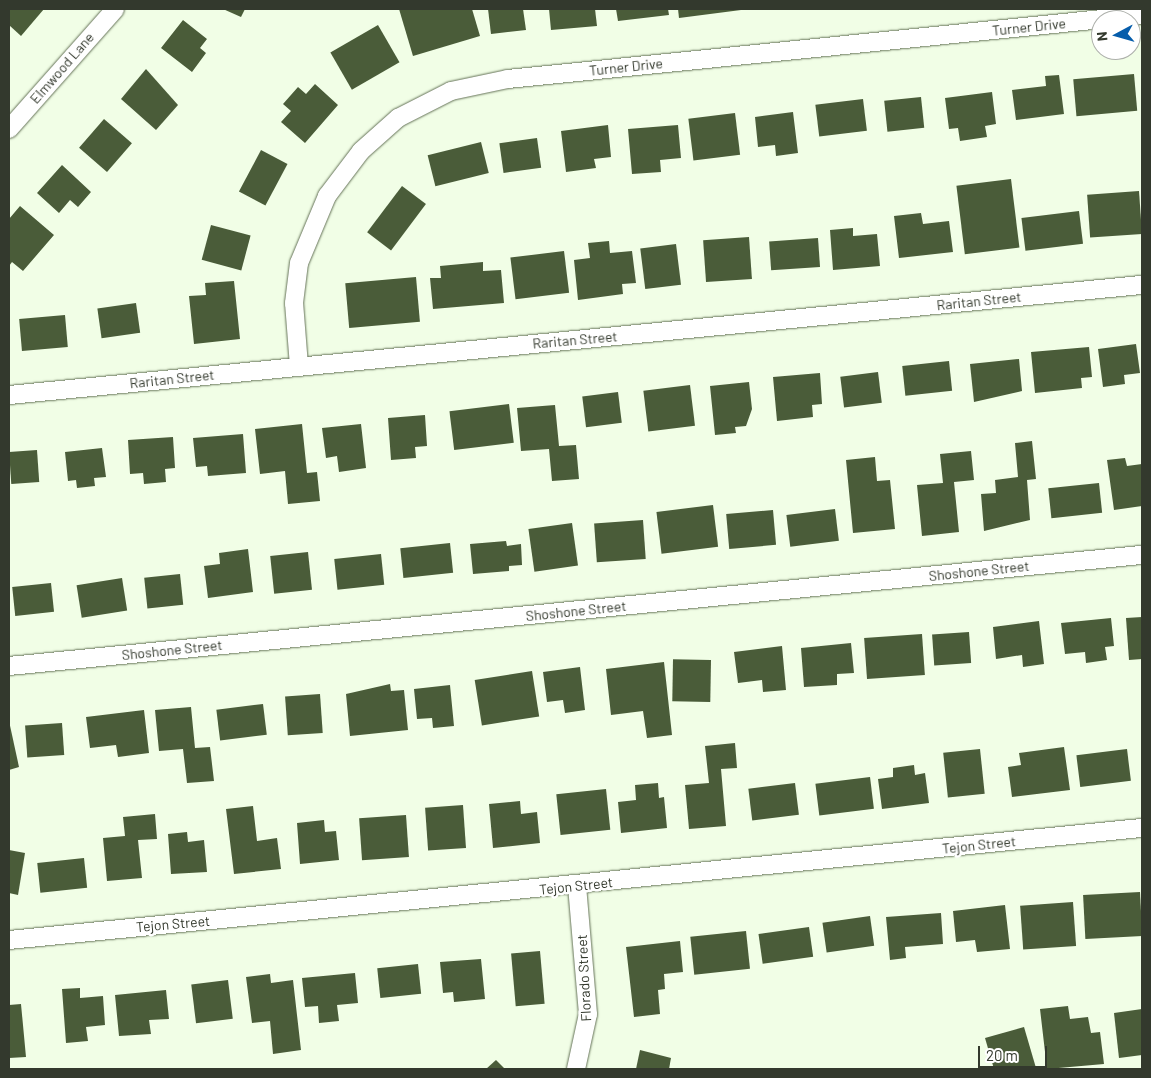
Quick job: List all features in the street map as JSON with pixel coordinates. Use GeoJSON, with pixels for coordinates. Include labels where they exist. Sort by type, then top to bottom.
{"type":"FeatureCollection","features":[{"type":"Feature","properties":{"kind":"street","name":"Elmwood Lane"},"geometry":{"type":"LineString","coordinates":[[9,129],[115,9]]}},
{"type":"Feature","properties":{"kind":"street","name":"Turner Drive"},"geometry":{"type":"LineString","coordinates":[[298,366],[294,304],[299,263],[327,196],[361,151],[398,118],[451,91],[508,79],[1142,15]]}},
{"type":"Feature","properties":{"kind":"street","name":"Raritan Street"},"geometry":{"type":"LineString","coordinates":[[9,396],[298,366],[1142,285]]}},
{"type":"Feature","properties":{"kind":"street","name":"Shoshone Street"},"geometry":{"type":"LineString","coordinates":[[9,666],[1142,555]]}},
{"type":"Feature","properties":{"kind":"street","name":"Tejon Street"},"geometry":{"type":"LineString","coordinates":[[9,940],[577,886],[1142,828]]}},
{"type":"Feature","properties":{"kind":"street","name":"Florado Street"},"geometry":{"type":"LineString","coordinates":[[576,1069],[588,1014],[577,886]]}},
{"type":"Feature","properties":{"kind":"building"},"geometry":{"type":"Polygon","coordinates":[[[9,9],[44,9],[21,36],[9,25],[9,9]]]}},
{"type":"Feature","properties":{"kind":"building"},"geometry":{"type":"Polygon","coordinates":[[[223,9],[245,9],[241,17],[223,9]]]}},
{"type":"Feature","properties":{"kind":"building"},"geometry":{"type":"Polygon","coordinates":[[[399,9],[472,9],[480,36],[413,56],[399,9]]]}},
{"type":"Feature","properties":{"kind":"building"},"geometry":{"type":"Polygon","coordinates":[[[488,9],[523,9],[526,30],[491,34],[488,9]]]}},
{"type":"Feature","properties":{"kind":"building"},"geometry":{"type":"Polygon","coordinates":[[[549,9],[595,9],[597,26],[551,30],[549,9]]]}},
{"type":"Feature","properties":{"kind":"building"},"geometry":{"type":"Polygon","coordinates":[[[616,9],[668,9],[669,15],[618,21],[616,9]]]}},
{"type":"Feature","properties":{"kind":"building"},"geometry":{"type":"Polygon","coordinates":[[[678,9],[741,9],[741,10],[679,18],[678,9]]]}},
{"type":"Feature","properties":{"kind":"building"},"geometry":{"type":"Polygon","coordinates":[[[183,20],[207,39],[200,48],[206,53],[192,72],[161,48],[183,20]]]}},
{"type":"Feature","properties":{"kind":"building"},"geometry":{"type":"Polygon","coordinates":[[[378,25],[400,62],[352,90],[330,52],[378,25]]]}},
{"type":"Feature","properties":{"kind":"building"},"geometry":{"type":"Polygon","coordinates":[[[146,69],[178,105],[156,130],[121,99],[146,69]]]}},
{"type":"Feature","properties":{"kind":"building"},"geometry":{"type":"Polygon","coordinates":[[[1134,74],[1137,111],[1076,116],[1073,79],[1134,74]]]}},
{"type":"Feature","properties":{"kind":"building"},"geometry":{"type":"Polygon","coordinates":[[[1059,75],[1064,114],[1016,120],[1012,90],[1046,86],[1045,76],[1059,75]]]}},
{"type":"Feature","properties":{"kind":"building"},"geometry":{"type":"Polygon","coordinates":[[[315,84],[338,105],[305,143],[281,122],[291,111],[283,104],[298,87],[306,94],[315,84]]]}},
{"type":"Feature","properties":{"kind":"building"},"geometry":{"type":"Polygon","coordinates":[[[992,92],[996,124],[985,126],[987,137],[960,141],[958,128],[949,129],[945,98],[992,92]]]}},
{"type":"Feature","properties":{"kind":"building"},"geometry":{"type":"Polygon","coordinates":[[[921,97],[924,128],[887,132],[884,101],[921,97]]]}},
{"type":"Feature","properties":{"kind":"building"},"geometry":{"type":"Polygon","coordinates":[[[863,99],[867,131],[819,137],[815,105],[863,99]]]}},
{"type":"Feature","properties":{"kind":"building"},"geometry":{"type":"Polygon","coordinates":[[[793,112],[798,153],[776,156],[775,145],[758,147],[755,117],[793,112]]]}},
{"type":"Feature","properties":{"kind":"building"},"geometry":{"type":"Polygon","coordinates":[[[735,113],[740,155],[693,160],[688,119],[735,113]]]}},
{"type":"Feature","properties":{"kind":"building"},"geometry":{"type":"Polygon","coordinates":[[[104,119],[132,143],[107,172],[79,148],[104,119]]]}},
{"type":"Feature","properties":{"kind":"building"},"geometry":{"type":"Polygon","coordinates":[[[608,125],[611,157],[594,159],[596,168],[566,172],[561,131],[608,125]]]}},
{"type":"Feature","properties":{"kind":"building"},"geometry":{"type":"Polygon","coordinates":[[[678,125],[681,158],[660,160],[661,172],[632,174],[628,129],[678,125]]]}},
{"type":"Feature","properties":{"kind":"building"},"geometry":{"type":"Polygon","coordinates":[[[537,138],[541,168],[504,173],[499,143],[537,138]]]}},
{"type":"Feature","properties":{"kind":"building"},"geometry":{"type":"Polygon","coordinates":[[[481,142],[489,173],[435,186],[428,155],[481,142]]]}},
{"type":"Feature","properties":{"kind":"building"},"geometry":{"type":"Polygon","coordinates":[[[261,150],[287,164],[265,206],[239,191],[261,150]]]}},
{"type":"Feature","properties":{"kind":"building"},"geometry":{"type":"Polygon","coordinates":[[[62,165],[91,192],[78,207],[70,200],[59,213],[37,193],[62,165]]]}},
{"type":"Feature","properties":{"kind":"building"},"geometry":{"type":"Polygon","coordinates":[[[1011,179],[1019,247],[965,254],[956,186],[1011,179]]]}},
{"type":"Feature","properties":{"kind":"building"},"geometry":{"type":"Polygon","coordinates":[[[402,186],[426,204],[391,250],[367,232],[402,186]]]}},
{"type":"Feature","properties":{"kind":"building"},"geometry":{"type":"Polygon","coordinates":[[[1139,191],[1142,234],[1090,238],[1087,195],[1139,191]]]}},
{"type":"Feature","properties":{"kind":"building"},"geometry":{"type":"Polygon","coordinates":[[[20,206],[54,235],[23,271],[12,262],[9,266],[9,219],[20,206]]]}},
{"type":"Feature","properties":{"kind":"building"},"geometry":{"type":"Polygon","coordinates":[[[1079,211],[1083,244],[1025,251],[1021,218],[1079,211]]]}},
{"type":"Feature","properties":{"kind":"building"},"geometry":{"type":"Polygon","coordinates":[[[921,213],[923,224],[949,221],[953,252],[899,258],[894,216],[921,213]]]}},
{"type":"Feature","properties":{"kind":"building"},"geometry":{"type":"Polygon","coordinates":[[[211,225],[251,236],[241,270],[202,260],[211,225]]]}},
{"type":"Feature","properties":{"kind":"building"},"geometry":{"type":"Polygon","coordinates":[[[853,228],[853,236],[877,234],[880,266],[833,270],[830,230],[853,228]]]}},
{"type":"Feature","properties":{"kind":"building"},"geometry":{"type":"Polygon","coordinates":[[[749,237],[752,279],[706,282],[703,240],[749,237]]]}},
{"type":"Feature","properties":{"kind":"building"},"geometry":{"type":"Polygon","coordinates":[[[818,238],[820,267],[771,270],[769,241],[818,238]]]}},
{"type":"Feature","properties":{"kind":"building"},"geometry":{"type":"Polygon","coordinates":[[[609,241],[610,253],[632,251],[636,283],[622,284],[623,294],[578,300],[574,260],[590,258],[588,243],[609,241]]]}},
{"type":"Feature","properties":{"kind":"building"},"geometry":{"type":"Polygon","coordinates":[[[676,244],[681,285],[645,289],[640,248],[676,244]]]}},
{"type":"Feature","properties":{"kind":"building"},"geometry":{"type":"Polygon","coordinates":[[[564,251],[569,293],[516,299],[510,258],[564,251]]]}},
{"type":"Feature","properties":{"kind":"building"},"geometry":{"type":"Polygon","coordinates":[[[483,262],[483,271],[501,270],[504,303],[433,309],[430,278],[441,278],[440,266],[483,262]]]}},
{"type":"Feature","properties":{"kind":"building"},"geometry":{"type":"Polygon","coordinates":[[[416,277],[420,322],[349,328],[345,283],[416,277]]]}},
{"type":"Feature","properties":{"kind":"building"},"geometry":{"type":"Polygon","coordinates":[[[234,281],[240,339],[194,344],[189,296],[206,295],[205,283],[234,281]]]}},
{"type":"Feature","properties":{"kind":"building"},"geometry":{"type":"Polygon","coordinates":[[[136,303],[140,333],[102,338],[97,308],[136,303]]]}},
{"type":"Feature","properties":{"kind":"building"},"geometry":{"type":"Polygon","coordinates":[[[65,315],[68,347],[22,351],[19,319],[65,315]]]}},
{"type":"Feature","properties":{"kind":"building"},"geometry":{"type":"Polygon","coordinates":[[[1136,344],[1140,373],[1124,375],[1125,384],[1103,387],[1098,349],[1136,344]]]}},
{"type":"Feature","properties":{"kind":"building"},"geometry":{"type":"Polygon","coordinates":[[[1089,347],[1092,377],[1081,378],[1082,388],[1035,393],[1031,352],[1089,347]]]}},
{"type":"Feature","properties":{"kind":"building"},"geometry":{"type":"Polygon","coordinates":[[[1019,359],[1022,391],[974,402],[970,364],[1019,359]]]}},
{"type":"Feature","properties":{"kind":"building"},"geometry":{"type":"Polygon","coordinates":[[[949,361],[952,391],[905,396],[902,366],[949,361]]]}},
{"type":"Feature","properties":{"kind":"building"},"geometry":{"type":"Polygon","coordinates":[[[878,372],[882,403],[844,407],[840,377],[878,372]]]}},
{"type":"Feature","properties":{"kind":"building"},"geometry":{"type":"Polygon","coordinates":[[[820,373],[822,404],[812,405],[813,417],[777,421],[773,377],[820,373]]]}},
{"type":"Feature","properties":{"kind":"building"},"geometry":{"type":"Polygon","coordinates":[[[749,382],[752,409],[746,426],[735,427],[736,433],[715,435],[710,386],[749,382]]]}},
{"type":"Feature","properties":{"kind":"building"},"geometry":{"type":"Polygon","coordinates":[[[690,385],[695,426],[648,431],[643,391],[690,385]]]}},
{"type":"Feature","properties":{"kind":"building"},"geometry":{"type":"Polygon","coordinates":[[[618,392],[622,423],[586,427],[582,396],[618,392]]]}},
{"type":"Feature","properties":{"kind":"building"},"geometry":{"type":"Polygon","coordinates":[[[509,404],[514,443],[454,450],[449,411],[509,404]]]}},
{"type":"Feature","properties":{"kind":"building"},"geometry":{"type":"Polygon","coordinates":[[[555,405],[559,446],[576,445],[579,479],[552,481],[549,449],[521,451],[517,408],[555,405]]]}},
{"type":"Feature","properties":{"kind":"building"},"geometry":{"type":"Polygon","coordinates":[[[425,415],[427,446],[415,447],[416,458],[391,460],[388,418],[425,415]]]}},
{"type":"Feature","properties":{"kind":"building"},"geometry":{"type":"Polygon","coordinates":[[[302,424],[307,473],[317,472],[320,501],[288,504],[285,471],[260,474],[255,429],[302,424]]]}},
{"type":"Feature","properties":{"kind":"building"},"geometry":{"type":"Polygon","coordinates":[[[361,424],[366,468],[339,472],[337,456],[326,458],[322,428],[361,424]]]}},
{"type":"Feature","properties":{"kind":"building"},"geometry":{"type":"Polygon","coordinates":[[[243,434],[246,473],[208,476],[207,466],[196,467],[193,438],[243,434]]]}},
{"type":"Feature","properties":{"kind":"building"},"geometry":{"type":"Polygon","coordinates":[[[173,437],[175,468],[165,469],[166,482],[144,484],[143,473],[130,474],[128,440],[173,437]]]}},
{"type":"Feature","properties":{"kind":"building"},"geometry":{"type":"Polygon","coordinates":[[[1032,441],[1036,479],[1027,480],[1030,520],[984,531],[981,494],[996,493],[995,480],[1018,477],[1015,443],[1032,441]]]}},
{"type":"Feature","properties":{"kind":"building"},"geometry":{"type":"Polygon","coordinates":[[[102,448],[106,477],[94,478],[95,486],[77,488],[76,480],[68,481],[65,452],[102,448]]]}},
{"type":"Feature","properties":{"kind":"building"},"geometry":{"type":"Polygon","coordinates":[[[37,450],[39,482],[11,484],[9,452],[37,450]]]}},
{"type":"Feature","properties":{"kind":"building"},"geometry":{"type":"Polygon","coordinates":[[[971,451],[974,480],[954,482],[959,532],[922,536],[917,485],[943,483],[940,454],[971,451]]]}},
{"type":"Feature","properties":{"kind":"building"},"geometry":{"type":"Polygon","coordinates":[[[875,457],[877,481],[890,480],[895,529],[853,533],[846,460],[875,457]]]}},
{"type":"Feature","properties":{"kind":"building"},"geometry":{"type":"Polygon","coordinates":[[[1125,458],[1127,466],[1142,464],[1142,506],[1114,510],[1107,460],[1125,458]]]}},
{"type":"Feature","properties":{"kind":"building"},"geometry":{"type":"Polygon","coordinates":[[[1099,483],[1102,513],[1051,518],[1048,488],[1099,483]]]}},
{"type":"Feature","properties":{"kind":"building"},"geometry":{"type":"Polygon","coordinates":[[[713,505],[718,547],[662,554],[656,512],[713,505]]]}},
{"type":"Feature","properties":{"kind":"building"},"geometry":{"type":"Polygon","coordinates":[[[835,509],[839,541],[790,547],[786,515],[835,509]]]}},
{"type":"Feature","properties":{"kind":"building"},"geometry":{"type":"Polygon","coordinates":[[[773,510],[776,545],[729,549],[726,514],[773,510]]]}},
{"type":"Feature","properties":{"kind":"building"},"geometry":{"type":"Polygon","coordinates":[[[643,520],[646,559],[597,562],[594,523],[643,520]]]}},
{"type":"Feature","properties":{"kind":"building"},"geometry":{"type":"Polygon","coordinates":[[[572,523],[578,566],[534,572],[528,529],[572,523]]]}},
{"type":"Feature","properties":{"kind":"building"},"geometry":{"type":"Polygon","coordinates":[[[506,541],[507,546],[521,544],[522,565],[509,566],[509,571],[473,574],[470,544],[506,541]]]}},
{"type":"Feature","properties":{"kind":"building"},"geometry":{"type":"Polygon","coordinates":[[[450,543],[453,573],[403,578],[400,548],[450,543]]]}},
{"type":"Feature","properties":{"kind":"building"},"geometry":{"type":"Polygon","coordinates":[[[248,549],[253,592],[208,598],[204,566],[220,564],[219,553],[248,549]]]}},
{"type":"Feature","properties":{"kind":"building"},"geometry":{"type":"Polygon","coordinates":[[[308,552],[312,590],[274,594],[270,556],[308,552]]]}},
{"type":"Feature","properties":{"kind":"building"},"geometry":{"type":"Polygon","coordinates":[[[381,554],[384,585],[337,590],[334,559],[381,554]]]}},
{"type":"Feature","properties":{"kind":"building"},"geometry":{"type":"Polygon","coordinates":[[[180,574],[183,605],[147,609],[144,578],[180,574]]]}},
{"type":"Feature","properties":{"kind":"building"},"geometry":{"type":"Polygon","coordinates":[[[122,578],[127,611],[82,618],[77,585],[122,578]]]}},
{"type":"Feature","properties":{"kind":"building"},"geometry":{"type":"Polygon","coordinates":[[[51,583],[54,612],[15,616],[12,587],[51,583]]]}},
{"type":"Feature","properties":{"kind":"building"},"geometry":{"type":"Polygon","coordinates":[[[1142,617],[1142,659],[1129,660],[1126,618],[1142,617]]]}},
{"type":"Feature","properties":{"kind":"building"},"geometry":{"type":"Polygon","coordinates":[[[1111,618],[1114,646],[1105,647],[1107,660],[1086,663],[1085,652],[1065,654],[1061,623],[1111,618]]]}},
{"type":"Feature","properties":{"kind":"building"},"geometry":{"type":"Polygon","coordinates":[[[1039,621],[1044,664],[1023,667],[1022,655],[996,659],[993,627],[1039,621]]]}},
{"type":"Feature","properties":{"kind":"building"},"geometry":{"type":"Polygon","coordinates":[[[969,632],[971,663],[934,666],[932,635],[969,632]]]}},
{"type":"Feature","properties":{"kind":"building"},"geometry":{"type":"Polygon","coordinates":[[[922,634],[925,675],[867,679],[864,638],[922,634]]]}},
{"type":"Feature","properties":{"kind":"building"},"geometry":{"type":"Polygon","coordinates":[[[851,643],[854,673],[837,674],[837,685],[804,687],[801,648],[851,643]]]}},
{"type":"Feature","properties":{"kind":"building"},"geometry":{"type":"Polygon","coordinates":[[[782,646],[786,690],[763,692],[762,680],[738,683],[734,652],[782,646]]]}},
{"type":"Feature","properties":{"kind":"building"},"geometry":{"type":"Polygon","coordinates":[[[673,659],[711,660],[710,702],[672,701],[673,659]]]}},
{"type":"Feature","properties":{"kind":"building"},"geometry":{"type":"Polygon","coordinates":[[[664,662],[672,735],[647,738],[643,711],[611,715],[606,669],[664,662]]]}},
{"type":"Feature","properties":{"kind":"building"},"geometry":{"type":"Polygon","coordinates":[[[580,667],[585,710],[565,713],[563,700],[547,702],[543,672],[580,667]]]}},
{"type":"Feature","properties":{"kind":"building"},"geometry":{"type":"Polygon","coordinates":[[[532,671],[539,716],[482,726],[475,680],[532,671]]]}},
{"type":"Feature","properties":{"kind":"building"},"geometry":{"type":"Polygon","coordinates":[[[390,684],[391,691],[404,690],[408,730],[350,736],[346,694],[390,684]]]}},
{"type":"Feature","properties":{"kind":"building"},"geometry":{"type":"Polygon","coordinates":[[[450,685],[454,726],[433,728],[432,718],[417,719],[414,689],[450,685]]]}},
{"type":"Feature","properties":{"kind":"building"},"geometry":{"type":"Polygon","coordinates":[[[320,694],[323,733],[288,735],[285,696],[320,694]]]}},
{"type":"Feature","properties":{"kind":"building"},"geometry":{"type":"Polygon","coordinates":[[[263,704],[267,735],[220,740],[216,710],[263,704]]]}},
{"type":"Feature","properties":{"kind":"building"},"geometry":{"type":"Polygon","coordinates":[[[191,707],[195,748],[210,747],[214,781],[187,783],[183,749],[159,751],[155,710],[191,707]]]}},
{"type":"Feature","properties":{"kind":"building"},"geometry":{"type":"Polygon","coordinates":[[[144,710],[149,753],[118,757],[116,745],[90,748],[86,717],[144,710]]]}},
{"type":"Feature","properties":{"kind":"building"},"geometry":{"type":"Polygon","coordinates":[[[9,721],[19,767],[9,770],[9,721]]]}},
{"type":"Feature","properties":{"kind":"building"},"geometry":{"type":"Polygon","coordinates":[[[62,723],[64,755],[27,758],[25,726],[62,723]]]}},
{"type":"Feature","properties":{"kind":"building"},"geometry":{"type":"Polygon","coordinates":[[[735,743],[737,768],[721,769],[726,826],[689,829],[685,785],[709,783],[705,746],[735,743]]]}},
{"type":"Feature","properties":{"kind":"building"},"geometry":{"type":"Polygon","coordinates":[[[1064,747],[1070,790],[1012,797],[1008,767],[1021,765],[1019,753],[1064,747]]]}},
{"type":"Feature","properties":{"kind":"building"},"geometry":{"type":"Polygon","coordinates":[[[980,749],[985,794],[948,798],[943,753],[980,749]]]}},
{"type":"Feature","properties":{"kind":"building"},"geometry":{"type":"Polygon","coordinates":[[[1127,749],[1131,781],[1080,787],[1076,755],[1127,749]]]}},
{"type":"Feature","properties":{"kind":"building"},"geometry":{"type":"Polygon","coordinates":[[[914,765],[915,775],[925,773],[929,803],[882,809],[878,779],[893,777],[893,768],[914,765]]]}},
{"type":"Feature","properties":{"kind":"building"},"geometry":{"type":"Polygon","coordinates":[[[870,777],[874,809],[819,815],[815,784],[870,777]]]}},
{"type":"Feature","properties":{"kind":"building"},"geometry":{"type":"Polygon","coordinates":[[[658,783],[659,798],[664,797],[667,828],[621,833],[618,802],[636,800],[635,785],[658,783]]]}},
{"type":"Feature","properties":{"kind":"building"},"geometry":{"type":"Polygon","coordinates":[[[795,783],[799,815],[752,820],[748,789],[795,783]]]}},
{"type":"Feature","properties":{"kind":"building"},"geometry":{"type":"Polygon","coordinates":[[[606,789],[610,830],[561,835],[556,794],[606,789]]]}},
{"type":"Feature","properties":{"kind":"building"},"geometry":{"type":"Polygon","coordinates":[[[520,801],[521,814],[537,812],[540,843],[493,848],[489,804],[520,801]]]}},
{"type":"Feature","properties":{"kind":"building"},"geometry":{"type":"Polygon","coordinates":[[[463,805],[466,848],[428,851],[425,808],[463,805]]]}},
{"type":"Feature","properties":{"kind":"building"},"geometry":{"type":"Polygon","coordinates":[[[253,806],[257,841],[277,838],[281,869],[234,874],[226,809],[253,806]]]}},
{"type":"Feature","properties":{"kind":"building"},"geometry":{"type":"Polygon","coordinates":[[[155,814],[157,839],[138,840],[142,878],[107,881],[103,838],[125,836],[123,817],[155,814]]]}},
{"type":"Feature","properties":{"kind":"building"},"geometry":{"type":"Polygon","coordinates":[[[406,815],[409,857],[362,860],[359,818],[406,815]]]}},
{"type":"Feature","properties":{"kind":"building"},"geometry":{"type":"Polygon","coordinates":[[[324,820],[325,832],[336,831],[339,860],[300,864],[297,823],[324,820]]]}},
{"type":"Feature","properties":{"kind":"building"},"geometry":{"type":"Polygon","coordinates":[[[187,832],[188,842],[204,840],[207,872],[171,874],[168,834],[187,832]]]}},
{"type":"Feature","properties":{"kind":"building"},"geometry":{"type":"Polygon","coordinates":[[[9,850],[25,853],[18,895],[9,893],[9,850]]]}},
{"type":"Feature","properties":{"kind":"building"},"geometry":{"type":"Polygon","coordinates":[[[84,858],[87,888],[40,893],[37,863],[84,858]]]}},
{"type":"Feature","properties":{"kind":"building"},"geometry":{"type":"Polygon","coordinates":[[[1140,892],[1142,936],[1085,939],[1083,895],[1140,892]]]}},
{"type":"Feature","properties":{"kind":"building"},"geometry":{"type":"Polygon","coordinates":[[[1073,902],[1076,946],[1023,950],[1020,906],[1073,902]]]}},
{"type":"Feature","properties":{"kind":"building"},"geometry":{"type":"Polygon","coordinates":[[[1005,905],[1010,949],[977,952],[975,940],[956,942],[953,911],[1005,905]]]}},
{"type":"Feature","properties":{"kind":"building"},"geometry":{"type":"Polygon","coordinates":[[[941,913],[943,944],[905,947],[906,958],[890,960],[886,917],[941,913]]]}},
{"type":"Feature","properties":{"kind":"building"},"geometry":{"type":"Polygon","coordinates":[[[870,916],[874,946],[827,952],[822,923],[870,916]]]}},
{"type":"Feature","properties":{"kind":"building"},"geometry":{"type":"Polygon","coordinates":[[[809,927],[813,957],[763,964],[758,934],[809,927]]]}},
{"type":"Feature","properties":{"kind":"building"},"geometry":{"type":"Polygon","coordinates":[[[746,931],[750,969],[694,975],[690,937],[746,931]]]}},
{"type":"Feature","properties":{"kind":"building"},"geometry":{"type":"Polygon","coordinates":[[[680,941],[683,972],[664,974],[665,989],[658,990],[660,1014],[634,1017],[626,947],[680,941]]]}},
{"type":"Feature","properties":{"kind":"building"},"geometry":{"type":"Polygon","coordinates":[[[540,951],[545,1004],[516,1006],[511,954],[540,951]]]}},
{"type":"Feature","properties":{"kind":"building"},"geometry":{"type":"Polygon","coordinates":[[[481,959],[485,999],[454,1002],[453,992],[443,993],[440,962],[481,959]]]}},
{"type":"Feature","properties":{"kind":"building"},"geometry":{"type":"Polygon","coordinates":[[[418,964],[421,994],[380,998],[377,968],[418,964]]]}},
{"type":"Feature","properties":{"kind":"building"},"geometry":{"type":"Polygon","coordinates":[[[355,973],[358,1003],[337,1005],[339,1021],[319,1023],[318,1006],[305,1007],[302,978],[355,973]]]}},
{"type":"Feature","properties":{"kind":"building"},"geometry":{"type":"Polygon","coordinates":[[[270,974],[271,983],[293,980],[301,1050],[273,1054],[270,1021],[252,1023],[246,977],[270,974]]]}},
{"type":"Feature","properties":{"kind":"building"},"geometry":{"type":"Polygon","coordinates":[[[228,980],[233,1019],[196,1023],[191,985],[228,980]]]}},
{"type":"Feature","properties":{"kind":"building"},"geometry":{"type":"Polygon","coordinates":[[[80,988],[80,998],[103,996],[105,1025],[86,1027],[88,1041],[66,1043],[62,989],[80,988]]]}},
{"type":"Feature","properties":{"kind":"building"},"geometry":{"type":"Polygon","coordinates":[[[166,990],[169,1019],[149,1020],[151,1034],[119,1036],[115,995],[166,990]]]}},
{"type":"Feature","properties":{"kind":"building"},"geometry":{"type":"Polygon","coordinates":[[[21,1004],[26,1057],[9,1058],[9,1005],[21,1004]]]}},
{"type":"Feature","properties":{"kind":"building"},"geometry":{"type":"Polygon","coordinates":[[[1068,1006],[1070,1019],[1088,1017],[1091,1033],[1100,1032],[1104,1064],[1047,1069],[1040,1009],[1068,1006]]]}},
{"type":"Feature","properties":{"kind":"building"},"geometry":{"type":"Polygon","coordinates":[[[1142,1009],[1142,1055],[1119,1058],[1114,1013],[1142,1009]]]}},
{"type":"Feature","properties":{"kind":"building"},"geometry":{"type":"Polygon","coordinates":[[[1024,1027],[1036,1068],[994,1069],[985,1038],[1024,1027]]]}},
{"type":"Feature","properties":{"kind":"building"},"geometry":{"type":"Polygon","coordinates":[[[640,1050],[671,1058],[669,1069],[636,1069],[640,1050]]]}},
{"type":"Feature","properties":{"kind":"building"},"geometry":{"type":"Polygon","coordinates":[[[496,1060],[505,1069],[486,1069],[496,1060]]]}}]}
